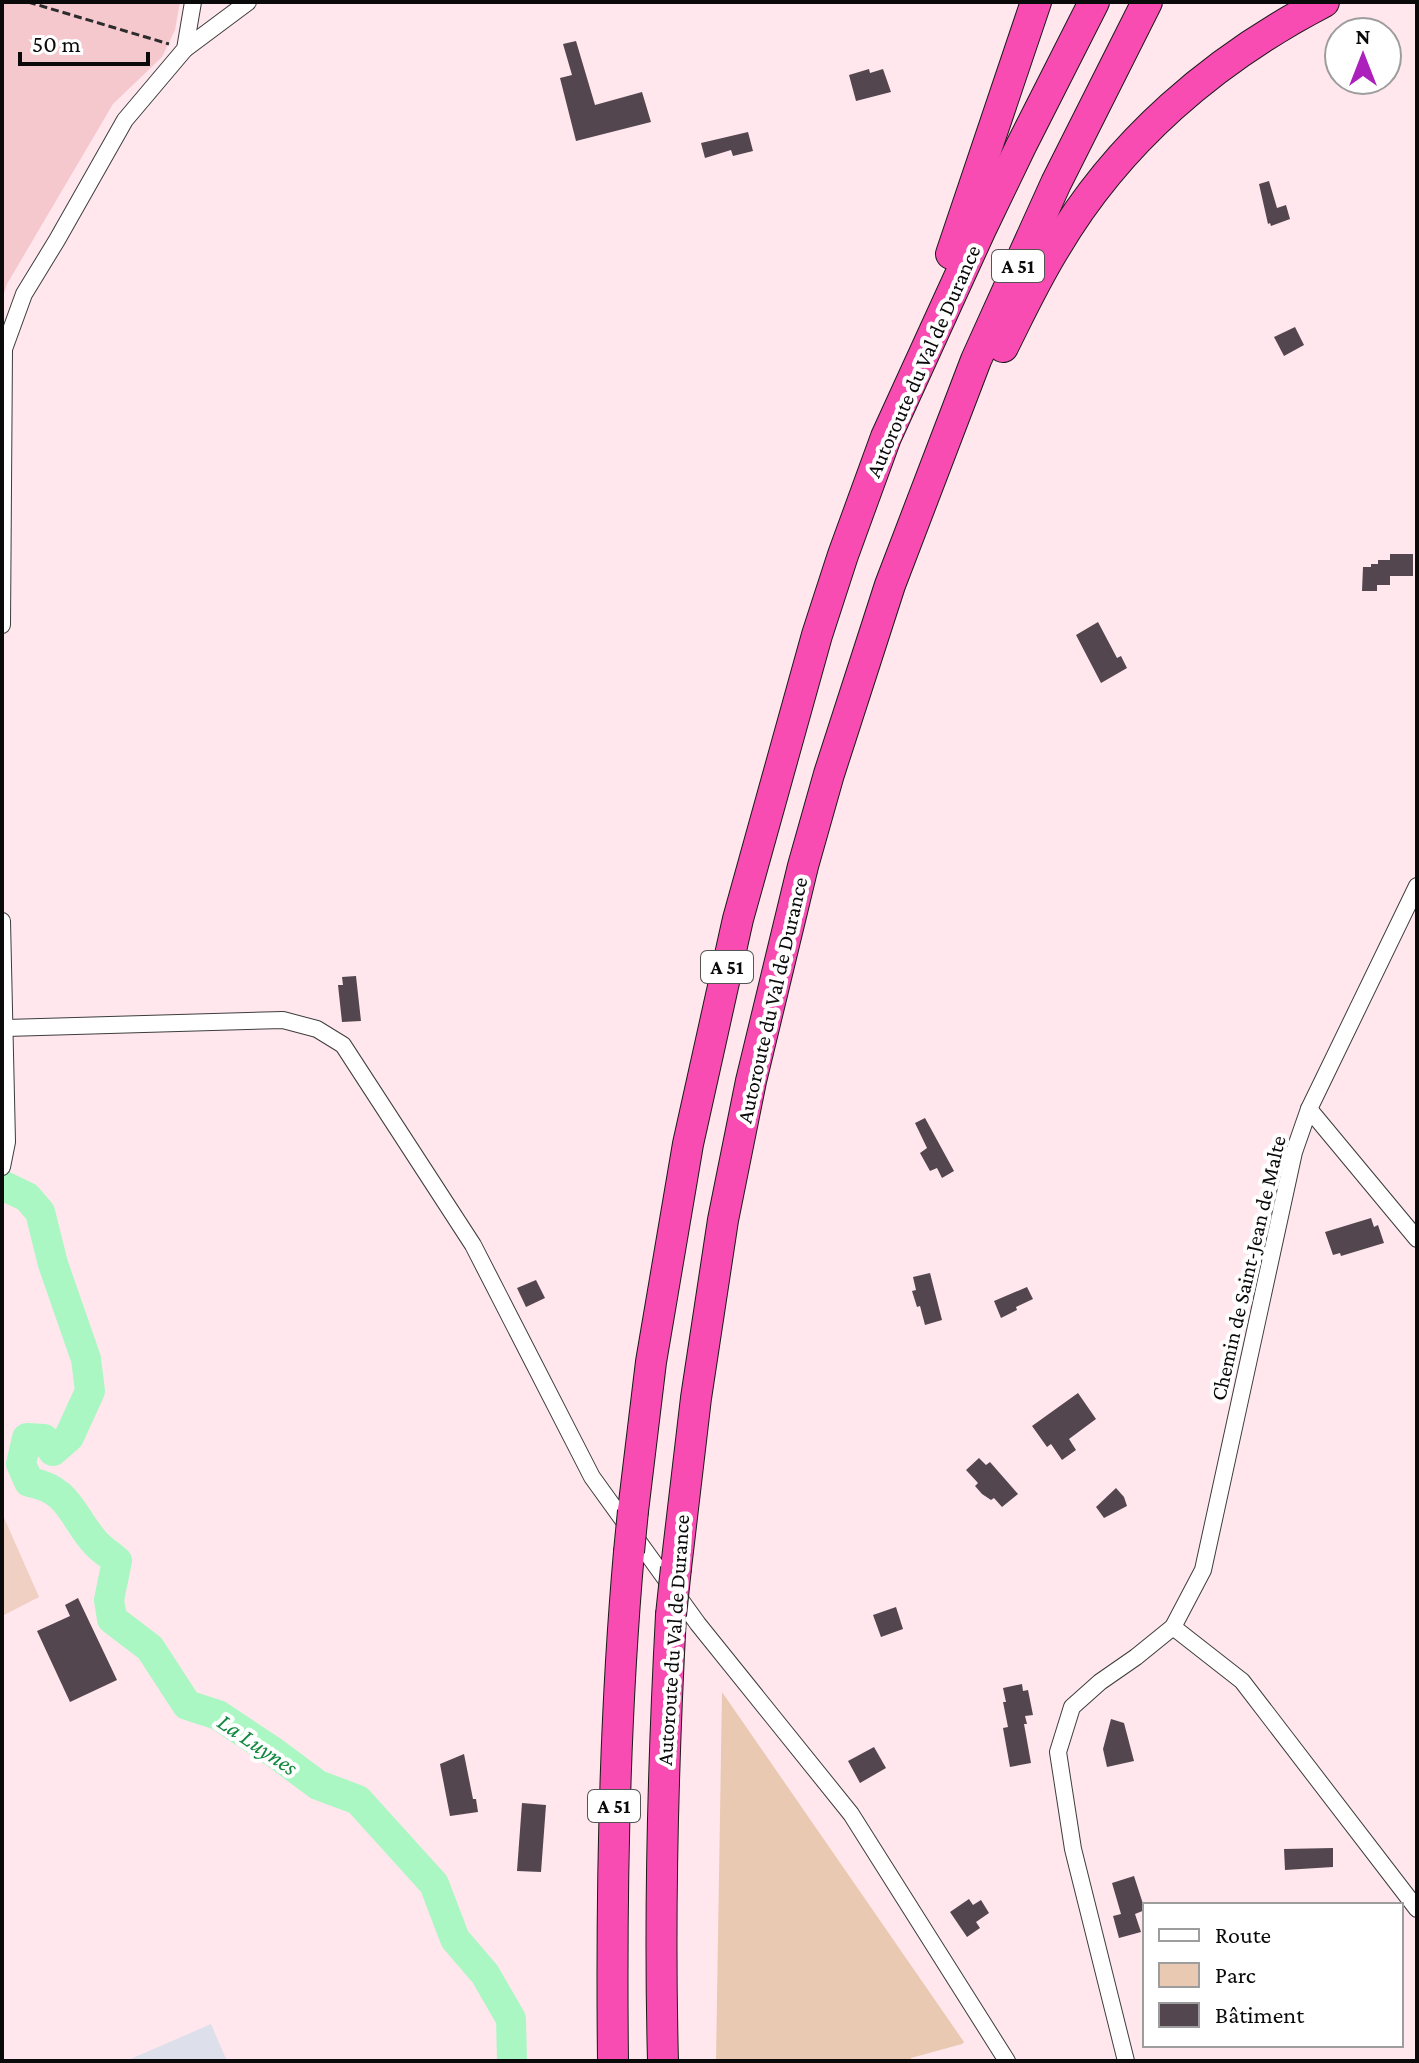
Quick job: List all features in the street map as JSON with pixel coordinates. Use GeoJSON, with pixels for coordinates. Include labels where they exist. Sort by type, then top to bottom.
{"type":"FeatureCollection","features":[{"type":"Feature","properties":{"kind":"highway"},"geometry":{"type":"LineString","coordinates":[[886,437],[1036,2]]}},
{"type":"Feature","properties":{"kind":"highway","name":"Autoroute du Val de Durance"},"geometry":{"type":"LineString","coordinates":[[613,2061],[614,1828],[621,1654],[633,1511],[651,1362],[674,1216],[738,919],[817,635],[886,437],[981,229],[1094,2]]}},
{"type":"Feature","properties":{"kind":"highway","name":"Autoroute du Val de Durance"},"geometry":{"type":"LineString","coordinates":[[663,2061],[662,1840],[671,1615],[696,1398],[723,1220],[751,1081],[803,866],[825,789],[856,686],[908,537],[976,360],[1056,183],[1147,2]]}},
{"type":"Feature","properties":{"kind":"highway"},"geometry":{"type":"LineString","coordinates":[[908,537],[1054,249],[1107,173],[1173,104],[1208,75],[1297,16],[1324,2]]}},
{"type":"Feature","properties":{"kind":"street"},"geometry":{"type":"LineString","coordinates":[[185,49],[193,2]]}},
{"type":"Feature","properties":{"kind":"street"},"geometry":{"type":"LineString","coordinates":[[2,625],[4,349],[24,294],[125,120],[185,49],[248,2]]}},
{"type":"Feature","properties":{"kind":"street","name":"Chemin de Saint-Jean de Malte"},"geometry":{"type":"LineString","coordinates":[[1173,1627],[1203,1570],[1294,1152],[1309,1109],[1416,892]]}},
{"type":"Feature","properties":{"kind":"street"},"geometry":{"type":"LineString","coordinates":[[2,921],[7,1142],[2,1167]]}},
{"type":"Feature","properties":{"kind":"street"},"geometry":{"type":"LineString","coordinates":[[6,1028],[283,1020],[317,1029],[343,1045],[473,1245],[592,1477],[698,1624],[851,1814],[1007,2061]]}},
{"type":"Feature","properties":{"kind":"street"},"geometry":{"type":"LineString","coordinates":[[1309,1109],[1417,1239]]}},
{"type":"Feature","properties":{"kind":"street"},"geometry":{"type":"LineString","coordinates":[[1126,2061],[1073,1849],[1058,1752],[1072,1707],[1173,1627],[1242,1681],[1417,1909]]}},
{"type":"Feature","properties":{"kind":"path"},"geometry":{"type":"LineString","coordinates":[[28,2],[185,49]]}},
{"type":"Feature","properties":{"kind":"shaded area"},"geometry":{"type":"Polygon","coordinates":[[[2,2],[180,2],[175,30],[162,57],[113,104],[7,284],[2,300],[2,2]]]}},
{"type":"Feature","properties":{"kind":"shaded area"},"geometry":{"type":"Polygon","coordinates":[[[2,1513],[39,1597],[2,1616],[2,1513]]]}},
{"type":"Feature","properties":{"kind":"shaded area"},"geometry":{"type":"Polygon","coordinates":[[[211,2024],[227,2061],[126,2061],[211,2024]]]}},
{"type":"Feature","properties":{"kind":"green space"},"geometry":{"type":"Polygon","coordinates":[[[722,1692],[964,2042],[962,2044],[911,2058],[911,2061],[716,2061],[722,1692]]]}},
{"type":"Feature","properties":{"kind":"building"},"geometry":{"type":"Polygon","coordinates":[[[576,41],[595,105],[642,92],[651,122],[576,141],[560,78],[572,75],[563,44],[576,41]]]}},
{"type":"Feature","properties":{"kind":"building"},"geometry":{"type":"Polygon","coordinates":[[[869,69],[870,73],[883,69],[891,92],[856,101],[849,75],[869,69]]]}},
{"type":"Feature","properties":{"kind":"building"},"geometry":{"type":"Polygon","coordinates":[[[748,132],[753,151],[733,156],[731,150],[705,158],[701,143],[748,132]]]}},
{"type":"Feature","properties":{"kind":"building"},"geometry":{"type":"Polygon","coordinates":[[[1269,181],[1277,208],[1286,205],[1290,219],[1271,226],[1259,184],[1269,181]]]}},
{"type":"Feature","properties":{"kind":"building"},"geometry":{"type":"Polygon","coordinates":[[[1295,327],[1304,345],[1284,356],[1274,337],[1295,327]]]}},
{"type":"Feature","properties":{"kind":"building"},"geometry":{"type":"Polygon","coordinates":[[[1390,554],[1413,554],[1413,576],[1390,576],[1390,585],[1377,585],[1377,591],[1362,591],[1363,567],[1378,564],[1378,560],[1390,560],[1390,554]]]}},
{"type":"Feature","properties":{"kind":"building"},"geometry":{"type":"Polygon","coordinates":[[[1098,622],[1117,658],[1121,656],[1127,668],[1101,683],[1076,635],[1098,622]]]}},
{"type":"Feature","properties":{"kind":"building"},"geometry":{"type":"Polygon","coordinates":[[[356,976],[361,1021],[342,1022],[338,985],[343,985],[342,977],[356,976]]]}},
{"type":"Feature","properties":{"kind":"building"},"geometry":{"type":"Polygon","coordinates":[[[925,1118],[954,1171],[942,1178],[937,1168],[930,1171],[920,1153],[927,1148],[915,1123],[925,1118]]]}},
{"type":"Feature","properties":{"kind":"building"},"geometry":{"type":"Polygon","coordinates":[[[1371,1218],[1374,1227],[1378,1225],[1384,1243],[1341,1256],[1340,1253],[1333,1255],[1325,1232],[1371,1218]]]}},
{"type":"Feature","properties":{"kind":"building"},"geometry":{"type":"Polygon","coordinates":[[[930,1273],[942,1320],[925,1325],[912,1291],[916,1290],[913,1277],[930,1273]]]}},
{"type":"Feature","properties":{"kind":"building"},"geometry":{"type":"Polygon","coordinates":[[[536,1280],[545,1298],[526,1307],[517,1288],[536,1280]]]}},
{"type":"Feature","properties":{"kind":"building"},"geometry":{"type":"Polygon","coordinates":[[[1027,1287],[1033,1299],[1001,1318],[994,1301],[1027,1287]]]}},
{"type":"Feature","properties":{"kind":"building"},"geometry":{"type":"Polygon","coordinates":[[[1078,1393],[1096,1419],[1069,1439],[1076,1450],[1062,1460],[1051,1444],[1047,1447],[1032,1426],[1078,1393]]]}},
{"type":"Feature","properties":{"kind":"building"},"geometry":{"type":"Polygon","coordinates":[[[979,1458],[986,1465],[990,1462],[1018,1494],[1002,1507],[994,1498],[991,1500],[982,1494],[975,1486],[978,1483],[966,1470],[979,1458]]]}},
{"type":"Feature","properties":{"kind":"building"},"geometry":{"type":"Polygon","coordinates":[[[1116,1488],[1127,1506],[1104,1518],[1096,1507],[1116,1488]]]}},
{"type":"Feature","properties":{"kind":"building"},"geometry":{"type":"Polygon","coordinates":[[[78,1598],[117,1680],[70,1702],[37,1631],[70,1616],[65,1605],[78,1598]]]}},
{"type":"Feature","properties":{"kind":"building"},"geometry":{"type":"Polygon","coordinates":[[[896,1607],[903,1629],[881,1637],[873,1615],[896,1607]]]}},
{"type":"Feature","properties":{"kind":"building"},"geometry":{"type":"Polygon","coordinates":[[[1022,1684],[1023,1691],[1028,1690],[1033,1715],[1025,1716],[1027,1724],[1024,1724],[1031,1763],[1010,1767],[1003,1728],[1008,1727],[1003,1688],[1022,1684]]]}},
{"type":"Feature","properties":{"kind":"building"},"geometry":{"type":"Polygon","coordinates":[[[1111,1719],[1124,1723],[1134,1761],[1107,1767],[1103,1749],[1111,1719]]]}},
{"type":"Feature","properties":{"kind":"building"},"geometry":{"type":"Polygon","coordinates":[[[874,1747],[886,1768],[860,1783],[848,1761],[874,1747]]]}},
{"type":"Feature","properties":{"kind":"building"},"geometry":{"type":"Polygon","coordinates":[[[464,1754],[478,1812],[450,1816],[440,1764],[464,1754]]]}},
{"type":"Feature","properties":{"kind":"building"},"geometry":{"type":"Polygon","coordinates":[[[522,1803],[546,1805],[541,1872],[517,1871],[522,1803]]]}},
{"type":"Feature","properties":{"kind":"building"},"geometry":{"type":"Polygon","coordinates":[[[1333,1848],[1333,1867],[1285,1870],[1284,1849],[1333,1848]]]}},
{"type":"Feature","properties":{"kind":"building"},"geometry":{"type":"Polygon","coordinates":[[[1134,1876],[1143,1904],[1143,1911],[1135,1914],[1141,1932],[1119,1938],[1113,1916],[1121,1914],[1112,1883],[1134,1876]]]}},
{"type":"Feature","properties":{"kind":"building"},"geometry":{"type":"Polygon","coordinates":[[[969,1899],[973,1905],[981,1900],[989,1913],[976,1922],[980,1928],[967,1937],[950,1912],[969,1899]]]}},
{"type":"Feature","properties":{"kind":"waterway","name":"La Luynes"},"geometry":{"type":"LineString","coordinates":[[2,1185],[27,1197],[40,1212],[53,1264],[86,1359],[90,1391],[69,1437],[53,1451],[44,1439],[27,1438],[21,1464],[29,1482],[53,1490],[61,1497],[95,1543],[117,1561],[109,1600],[112,1619],[150,1648],[187,1705],[218,1715],[318,1785],[358,1800],[434,1884],[455,1939],[485,1974],[511,2019],[512,2061]]}}]}
